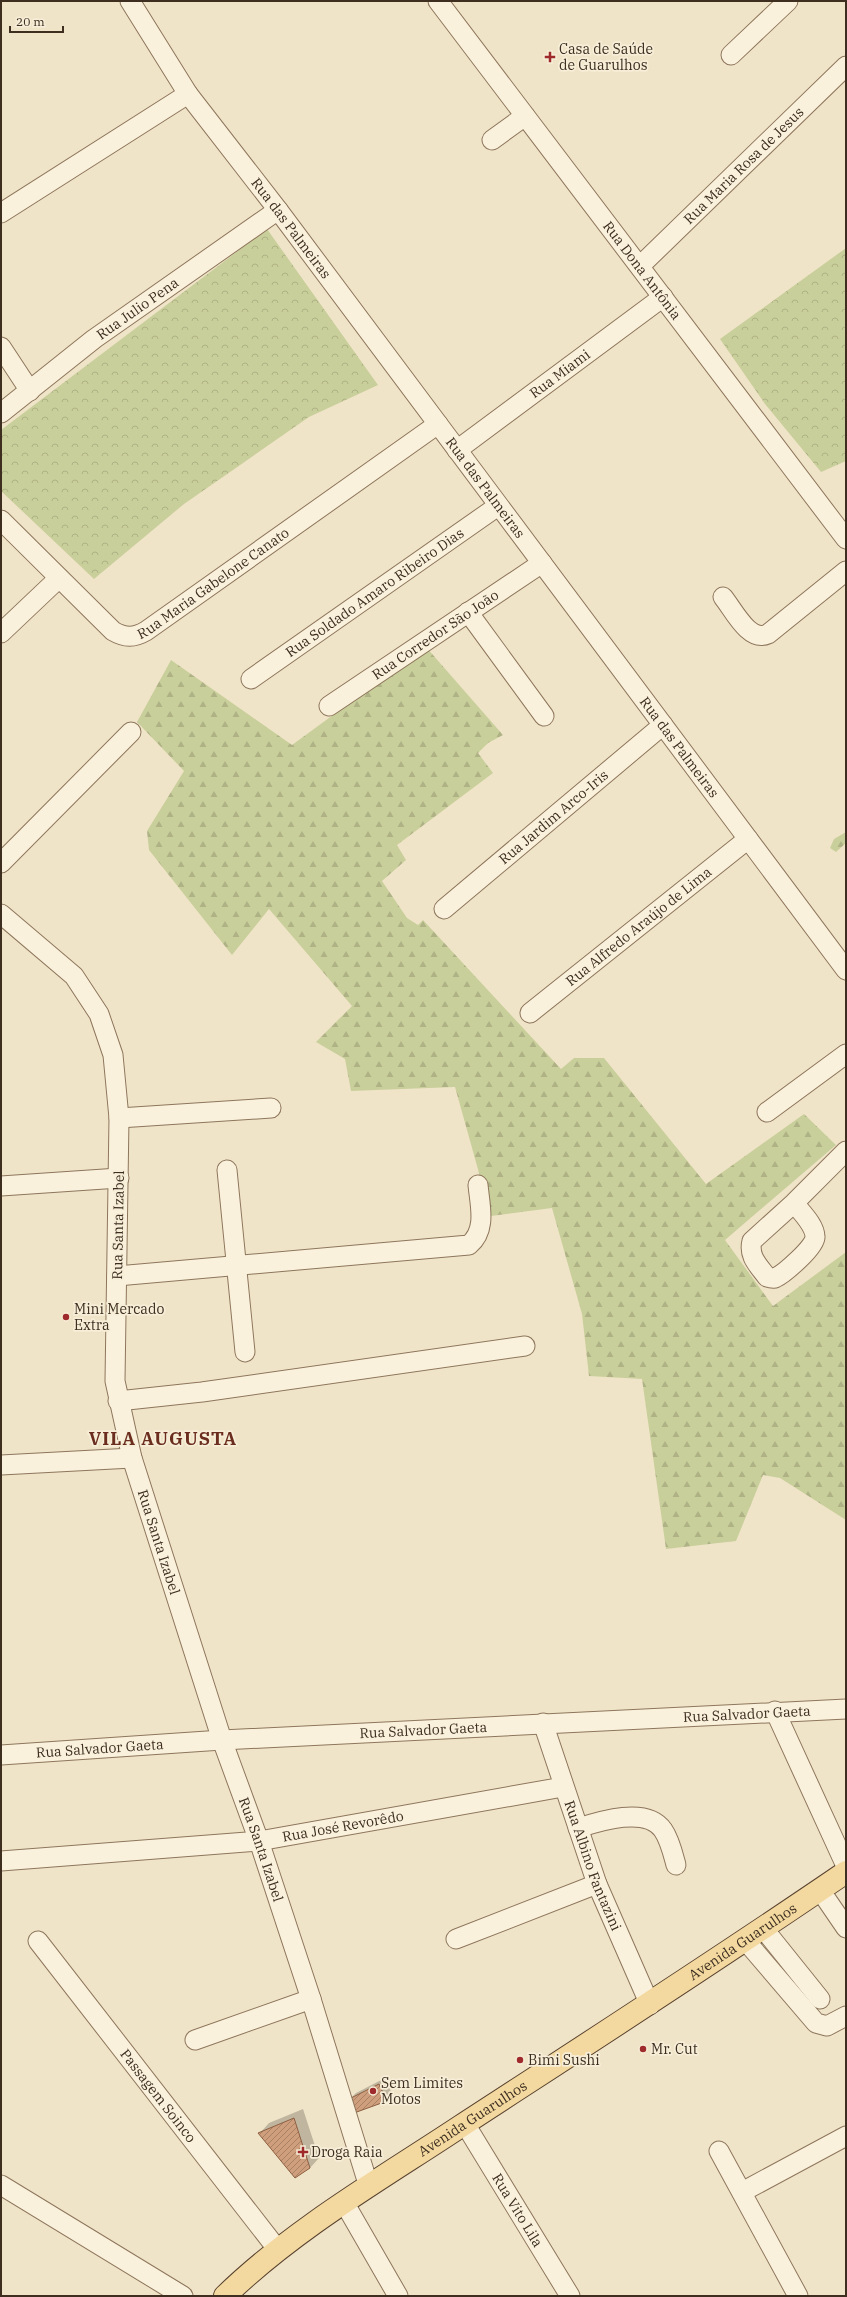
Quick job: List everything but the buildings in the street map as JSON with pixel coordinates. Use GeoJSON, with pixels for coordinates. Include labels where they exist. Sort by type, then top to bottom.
{"type":"FeatureCollection","features":[{"type":"Feature","properties":{"kind":"main road","name":"Avenida Guarulhos"},"geometry":{"type":"LineString","coordinates":[[225,2296],[278,2250],[368,2187],[650,2004],[846,1872]]}},
{"type":"Feature","properties":{"kind":"street","name":"Rua das Palmeiras"},"geometry":{"type":"LineString","coordinates":[[130,1],[188,94],[278,210],[846,970]]}},
{"type":"Feature","properties":{"kind":"street","name":"Rua Dona Antônia"},"geometry":{"type":"LineString","coordinates":[[438,1],[641,265],[663,297],[846,539]]}},
{"type":"Feature","properties":{"kind":"street"},"geometry":{"type":"LineString","coordinates":[[731,55],[788,1]]}},
{"type":"Feature","properties":{"kind":"street","name":"Rua Maria Rosa de Jesus"},"geometry":{"type":"LineString","coordinates":[[641,265],[846,66]]}},
{"type":"Feature","properties":{"kind":"street"},"geometry":{"type":"LineString","coordinates":[[1,213],[188,94]]}},
{"type":"Feature","properties":{"kind":"street"},"geometry":{"type":"LineString","coordinates":[[492,140],[525,116]]}},
{"type":"Feature","properties":{"kind":"street","name":"Rua Julio Pena"},"geometry":{"type":"LineString","coordinates":[[1,413],[94,339],[278,210]]}},
{"type":"Feature","properties":{"kind":"street","name":"Rua Miami"},"geometry":{"type":"LineString","coordinates":[[457,450],[663,297]]}},
{"type":"Feature","properties":{"kind":"street"},"geometry":{"type":"LineString","coordinates":[[1,347],[30,391]]}},
{"type":"Feature","properties":{"kind":"street","name":"Rua Maria Gabelone Canato"},"geometry":{"type":"LineString","coordinates":[[1,520],[113,631],[128,637],[139,635],[438,424]]}},
{"type":"Feature","properties":{"kind":"street","name":"Rua Soldado Amaro Ribeiro Dias"},"geometry":{"type":"LineString","coordinates":[[251,679],[498,506]]}},
{"type":"Feature","properties":{"kind":"street","name":"Rua Corredor São João"},"geometry":{"type":"LineString","coordinates":[[329,706],[542,563]]}},
{"type":"Feature","properties":{"kind":"street"},"geometry":{"type":"LineString","coordinates":[[723,597],[746,626],[756,636],[760,637],[768,634],[846,570]]}},
{"type":"Feature","properties":{"kind":"street"},"geometry":{"type":"LineString","coordinates":[[1,633],[59,578]]}},
{"type":"Feature","properties":{"kind":"street"},"geometry":{"type":"LineString","coordinates":[[468,612],[544,716]]}},
{"type":"Feature","properties":{"kind":"street","name":"Rua Jardim Arco-Iris"},"geometry":{"type":"LineString","coordinates":[[444,909],[663,725]]}},
{"type":"Feature","properties":{"kind":"street"},"geometry":{"type":"LineString","coordinates":[[1,863],[131,732]]}},
{"type":"Feature","properties":{"kind":"street","name":"Rua Alfredo Araújo de Lima"},"geometry":{"type":"LineString","coordinates":[[530,1013],[748,839]]}},
{"type":"Feature","properties":{"kind":"street","name":"Rua Santa Izabel"},"geometry":{"type":"LineString","coordinates":[[1,914],[74,976],[98,1014],[113,1055],[119,1118],[115,1381],[118,1401],[132,1458],[222,1740],[259,1841],[311,1999],[368,2187]]}},
{"type":"Feature","properties":{"kind":"street"},"geometry":{"type":"LineString","coordinates":[[768,1112],[846,1054]]}},
{"type":"Feature","properties":{"kind":"street"},"geometry":{"type":"LineString","coordinates":[[119,1118],[271,1108]]}},
{"type":"Feature","properties":{"kind":"street"},"geometry":{"type":"LineString","coordinates":[[794,1203],[846,1151]]}},
{"type":"Feature","properties":{"kind":"street"},"geometry":{"type":"LineString","coordinates":[[227,1170],[235,1265],[246,1352]]}},
{"type":"Feature","properties":{"kind":"street"},"geometry":{"type":"LineString","coordinates":[[1,1186],[119,1178]]}},
{"type":"Feature","properties":{"kind":"street"},"geometry":{"type":"LineString","coordinates":[[117,1276],[469,1245],[476,1239],[481,1229],[478,1185]]}},
{"type":"Feature","properties":{"kind":"street"},"geometry":{"type":"LineString","coordinates":[[118,1401],[202,1392],[525,1346]]}},
{"type":"Feature","properties":{"kind":"street"},"geometry":{"type":"LineString","coordinates":[[1,1465],[132,1458]]}},
{"type":"Feature","properties":{"kind":"street","name":"Rua Salvador Gaeta"},"geometry":{"type":"LineString","coordinates":[[1,1755],[222,1740],[775,1711],[846,1709]]}},
{"type":"Feature","properties":{"kind":"street"},"geometry":{"type":"LineString","coordinates":[[775,1711],[846,1866]]}},
{"type":"Feature","properties":{"kind":"street","name":"Rua Albino Fantazini"},"geometry":{"type":"LineString","coordinates":[[543,1723],[597,1884],[650,2004]]}},
{"type":"Feature","properties":{"kind":"street","name":"Rua José Revorêdo"},"geometry":{"type":"LineString","coordinates":[[1,1862],[259,1841],[564,1787]]}},
{"type":"Feature","properties":{"kind":"street"},"geometry":{"type":"LineString","coordinates":[[578,1828],[617,1818],[635,1817],[654,1822],[663,1829],[676,1865]]}},
{"type":"Feature","properties":{"kind":"street"},"geometry":{"type":"LineString","coordinates":[[456,1939],[597,1884]]}},
{"type":"Feature","properties":{"kind":"street"},"geometry":{"type":"LineString","coordinates":[[820,1890],[846,1928]]}},
{"type":"Feature","properties":{"kind":"street"},"geometry":{"type":"LineString","coordinates":[[763,1928],[820,1998]]}},
{"type":"Feature","properties":{"kind":"street"},"geometry":{"type":"LineString","coordinates":[[745,1940],[816,2023],[827,2026],[846,2016]]}},
{"type":"Feature","properties":{"kind":"street","name":"Passagem Soinco"},"geometry":{"type":"LineString","coordinates":[[38,1941],[278,2250]]}},
{"type":"Feature","properties":{"kind":"street"},"geometry":{"type":"LineString","coordinates":[[195,2040],[311,1999]]}},
{"type":"Feature","properties":{"kind":"street","name":"Rua Vito Lila"},"geometry":{"type":"LineString","coordinates":[[465,2124],[570,2296]]}},
{"type":"Feature","properties":{"kind":"street"},"geometry":{"type":"LineString","coordinates":[[742,2192],[846,2136]]}},
{"type":"Feature","properties":{"kind":"street"},"geometry":{"type":"LineString","coordinates":[[719,2151],[798,2296]]}},
{"type":"Feature","properties":{"kind":"street"},"geometry":{"type":"LineString","coordinates":[[1,2184],[183,2296]]}},
{"type":"Feature","properties":{"kind":"street"},"geometry":{"type":"LineString","coordinates":[[345,2204],[398,2296]]}},
{"type":"Feature","properties":{"kind":"green space"},"geometry":{"type":"Polygon","coordinates":[[[267,229],[378,385],[309,417],[184,504],[94,579],[1,491],[1,430],[267,229]]]}},
{"type":"Feature","properties":{"kind":"green space"},"geometry":{"type":"Polygon","coordinates":[[[846,248],[846,461],[821,472],[765,404],[720,339],[846,248]]]}},
{"type":"Feature","properties":{"kind":"green space"},"geometry":{"type":"Polygon","coordinates":[[[426,647],[503,735],[488,743],[478,753],[493,773],[397,845],[406,860],[382,881],[407,918],[418,925],[423,920],[561,1069],[574,1058],[604,1058],[706,1184],[804,1114],[836,1145],[725,1240],[773,1306],[846,1252],[846,1520],[780,1478],[763,1475],[736,1541],[666,1549],[642,1379],[589,1376],[582,1314],[552,1208],[491,1216],[455,1087],[351,1091],[345,1059],[316,1042],[352,1006],[269,909],[232,955],[149,850],[147,831],[184,771],[137,722],[171,660],[292,745],[426,647]]]}},
{"type":"Feature","properties":{"kind":"green space"},"geometry":{"type":"Polygon","coordinates":[[[846,832],[846,843],[836,852],[830,848],[834,839],[846,832]]]}},
{"type":"Feature","properties":{"kind":"place","name":"Casa de Saúde de Guarulhos"},"geometry":{"type":"Point","coordinates":[550,57]}},
{"type":"Feature","properties":{"kind":"place","name":"Mini Mercado Extra"},"geometry":{"type":"Point","coordinates":[66,1317]}},
{"type":"Feature","properties":{"kind":"place","name":"Mr. Cut"},"geometry":{"type":"Point","coordinates":[643,2049]}},
{"type":"Feature","properties":{"kind":"place","name":"Bimi Sushi"},"geometry":{"type":"Point","coordinates":[520,2060]}},
{"type":"Feature","properties":{"kind":"place","name":"Sem Limites Motos"},"geometry":{"type":"Point","coordinates":[373,2091]}},
{"type":"Feature","properties":{"kind":"place","name":"Droga Raia"},"geometry":{"type":"Point","coordinates":[303,2152]}},
{"type":"Feature","properties":{"kind":"district","name":"VILA AUGUSTA"},"geometry":{"type":"Point","coordinates":[163,1439]}}]}
